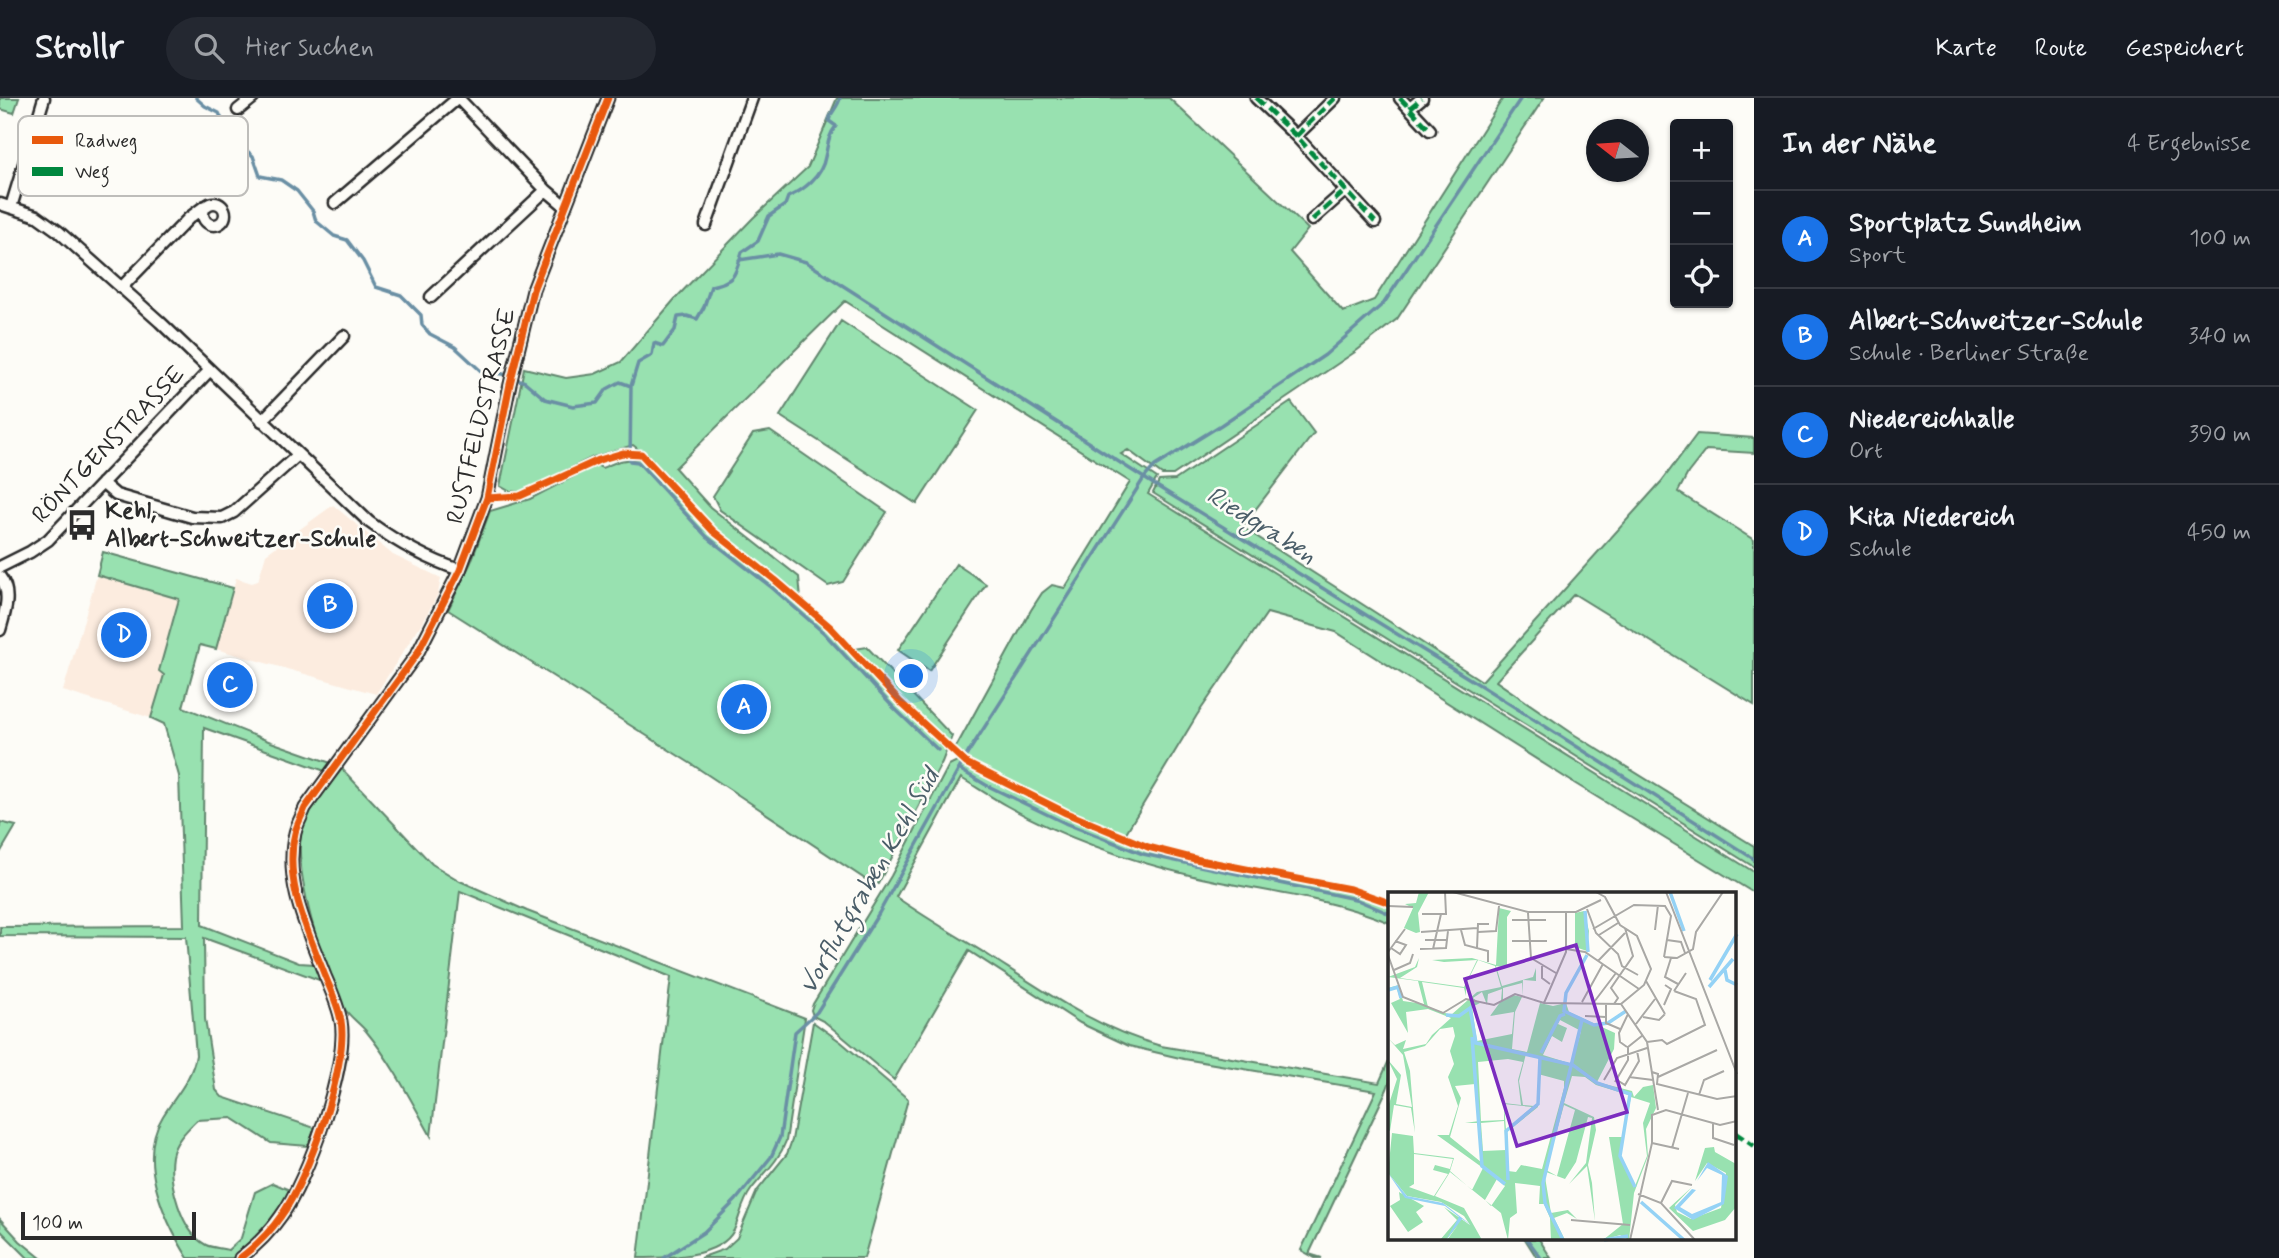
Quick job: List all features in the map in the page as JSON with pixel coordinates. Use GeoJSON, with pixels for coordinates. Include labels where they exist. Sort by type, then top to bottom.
{"type":"FeatureCollection","features":[{"type":"Feature","properties":{"kind":"street"},"geometry":{"type":"LineString","coordinates":[[39,116],[44,98]]}},
{"type":"Feature","properties":{"kind":"street"},"geometry":{"type":"LineString","coordinates":[[238,110],[253,98]]}},
{"type":"Feature","properties":{"kind":"street"},"geometry":{"type":"LineString","coordinates":[[335,203],[458,98],[546,190],[565,206]]}},
{"type":"Feature","properties":{"kind":"street"},"geometry":{"type":"LineString","coordinates":[[706,225],[752,98]]}},
{"type":"Feature","properties":{"kind":"street"},"geometry":{"type":"LineString","coordinates":[[1256,98],[1296,136],[1375,222]]}},
{"type":"Feature","properties":{"kind":"street"},"geometry":{"type":"LineString","coordinates":[[1296,136],[1335,98]]}},
{"type":"Feature","properties":{"kind":"street"},"geometry":{"type":"LineString","coordinates":[[1400,98],[1430,130]]}},
{"type":"Feature","properties":{"kind":"street"},"geometry":{"type":"LineString","coordinates":[[1410,108],[1422,98]]}},
{"type":"Feature","properties":{"kind":"street","name":"RUSTFELDSTRASSE"},"geometry":{"type":"LineString","coordinates":[[240,1258],[256,1246],[281,1216],[299,1185],[341,1059],[342,1022],[297,900],[292,852],[295,832],[305,808],[417,654],[460,570],[487,498],[533,289],[607,99]]}},
{"type":"Feature","properties":{"kind":"street"},"geometry":{"type":"LineString","coordinates":[[11,207],[18,184]]}},
{"type":"Feature","properties":{"kind":"street"},"geometry":{"type":"LineString","coordinates":[[431,297],[546,190]]}},
{"type":"Feature","properties":{"kind":"street"},"geometry":{"type":"LineString","coordinates":[[1312,220],[1346,190]]}},
{"type":"Feature","properties":{"kind":"street"},"geometry":{"type":"LineString","coordinates":[[0,204],[37,216],[50,226],[210,370],[369,522],[403,546],[436,563],[460,570]]}},
{"type":"Feature","properties":{"kind":"street"},"geometry":{"type":"LineString","coordinates":[[121,288],[189,218],[205,206]]}},
{"type":"Feature","properties":{"kind":"street"},"geometry":{"type":"LineString","coordinates":[[262,421],[344,336]]}},
{"type":"Feature","properties":{"kind":"street","name":"RÖNTGENSTRASSE"},"geometry":{"type":"LineString","coordinates":[[0,567],[48,540],[210,370]]}},
{"type":"Feature","properties":{"kind":"street"},"geometry":{"type":"LineString","coordinates":[[102,483],[116,495],[140,503],[192,517],[222,518],[234,512],[298,455]]}},
{"type":"Feature","properties":{"kind":"street"},"geometry":{"type":"LineString","coordinates":[[0,577],[4,581],[7,597],[0,630]]}},
{"type":"Feature","properties":{"kind":"shaded area"},"geometry":{"type":"Polygon","coordinates":[[[333,505],[393,555],[441,578],[438,594],[425,618],[376,694],[216,649],[236,578],[252,583],[258,581],[266,554],[333,505]]]}},
{"type":"Feature","properties":{"kind":"shaded area"},"geometry":{"type":"Polygon","coordinates":[[[97,575],[179,599],[159,671],[164,674],[151,718],[63,691],[97,575]]]}},
{"type":"Feature","properties":{"kind":"green space"},"geometry":{"type":"Polygon","coordinates":[[[0,98],[19,98],[14,113],[0,109],[0,98]]]}},
{"type":"Feature","properties":{"kind":"green space"},"geometry":{"type":"Polygon","coordinates":[[[837,98],[1169,98],[1308,229],[1290,252],[1343,312],[1374,300],[1503,98],[1544,98],[1397,319],[1355,352],[1173,475],[1162,475],[1128,450],[1121,454],[1157,478],[1148,494],[1754,872],[1754,893],[1336,632],[1267,613],[1197,715],[1124,836],[1060,810],[985,773],[955,749],[1042,593],[1052,585],[1065,588],[1130,482],[845,301],[675,468],[710,507],[799,577],[801,599],[855,649],[867,647],[952,736],[942,762],[878,884],[871,883],[693,765],[448,610],[471,562],[490,511],[530,499],[596,465],[602,468],[619,461],[648,457],[633,445],[593,457],[522,492],[509,491],[500,486],[524,368],[566,378],[595,374],[621,362],[674,300],[753,218],[808,167],[837,98]]]}},
{"type":"Feature","properties":{"kind":"green space"},"geometry":{"type":"Polygon","coordinates":[[[841,321],[978,410],[917,504],[780,416],[841,321]]]}},
{"type":"Feature","properties":{"kind":"green space"},"geometry":{"type":"Polygon","coordinates":[[[1291,402],[1314,433],[1242,527],[1482,681],[1661,482],[1697,434],[1754,438],[1754,453],[1706,450],[1688,473],[1678,492],[1754,540],[1754,705],[1574,594],[1496,681],[1575,735],[1754,846],[1754,867],[1153,493],[1159,481],[1175,480],[1291,402]]]}},
{"type":"Feature","properties":{"kind":"green space"},"geometry":{"type":"Polygon","coordinates":[[[770,431],[887,512],[843,582],[828,586],[720,510],[713,496],[753,434],[770,431]]]}},
{"type":"Feature","properties":{"kind":"green space"},"geometry":{"type":"Polygon","coordinates":[[[103,552],[233,588],[216,649],[200,645],[183,707],[331,763],[325,771],[204,728],[202,925],[299,963],[315,964],[322,981],[204,938],[205,1019],[216,1090],[222,1097],[315,1128],[308,1146],[271,1143],[232,1118],[197,1120],[179,1141],[172,1156],[174,1192],[183,1218],[197,1239],[206,1245],[228,1250],[241,1238],[255,1192],[273,1183],[292,1191],[261,1238],[234,1258],[188,1258],[162,1208],[153,1170],[155,1133],[187,1079],[196,1055],[186,937],[0,936],[0,927],[184,926],[179,776],[164,724],[151,718],[164,675],[159,671],[179,599],[97,575],[103,552]]]}},
{"type":"Feature","properties":{"kind":"green space"},"geometry":{"type":"Polygon","coordinates":[[[956,564],[986,584],[929,671],[898,650],[956,564]]]}},
{"type":"Feature","properties":{"kind":"green space"},"geometry":{"type":"Polygon","coordinates":[[[957,761],[1097,829],[1146,849],[1188,860],[1349,891],[1388,904],[1388,922],[1319,901],[1197,877],[1148,864],[1052,829],[961,778],[896,897],[1072,1008],[1138,1039],[1161,1046],[1379,1083],[1388,1063],[1387,1089],[1309,1254],[1322,1258],[1315,1258],[1301,1250],[1376,1091],[1184,1059],[1129,1046],[1080,1023],[969,951],[894,1080],[825,1022],[813,1016],[813,1004],[891,876],[949,765],[957,761]]]}},
{"type":"Feature","properties":{"kind":"green space"},"geometry":{"type":"Polygon","coordinates":[[[342,769],[432,864],[460,881],[527,911],[805,1018],[786,1141],[775,1161],[748,1195],[734,1230],[727,1239],[705,1251],[691,1254],[638,1258],[671,977],[460,891],[431,1136],[384,1055],[344,1008],[327,971],[311,919],[301,866],[300,844],[303,827],[315,804],[342,769]]]}},
{"type":"Feature","properties":{"kind":"green space"},"geometry":{"type":"Polygon","coordinates":[[[0,822],[16,826],[0,853],[0,822]]]}},
{"type":"Feature","properties":{"kind":"green space"},"geometry":{"type":"Polygon","coordinates":[[[813,1022],[908,1099],[864,1258],[700,1258],[725,1249],[737,1238],[757,1191],[787,1154],[792,1140],[813,1022]]]}},
{"type":"Feature","properties":{"kind":"green space"},"geometry":{"type":"Polygon","coordinates":[[[0,1219],[20,1241],[41,1258],[28,1258],[0,1230],[0,1219]]]}},
{"type":"Feature","properties":{"kind":"green space"},"geometry":{"type":"Polygon","coordinates":[[[1526,1240],[1540,1240],[1551,1258],[1537,1258],[1526,1240]]]}},
{"type":"Feature","properties":{"kind":"waterway"},"geometry":{"type":"LineString","coordinates":[[196,98],[220,116]]}},
{"type":"Feature","properties":{"kind":"waterway"},"geometry":{"type":"LineString","coordinates":[[248,152],[253,156],[260,176],[281,180],[297,191],[313,211],[316,221],[334,236],[347,240],[363,261],[376,287],[401,295],[421,315],[422,325],[430,334],[455,347],[482,372],[503,374],[525,382],[545,399],[573,406],[597,403],[607,389],[620,382],[631,386],[638,363],[652,355],[654,343],[663,346],[675,330],[678,317],[697,319],[711,286],[725,282],[733,276],[742,252],[758,241],[769,216],[785,205],[788,197],[811,182],[820,170],[836,126],[829,121],[840,98]]}},
{"type":"Feature","properties":{"kind":"waterway","name":"Vorflutgraben Kehl Süd"},"geometry":{"type":"LineString","coordinates":[[664,1258],[704,1232],[736,1200],[771,1157],[780,1137],[795,1032],[817,1012],[879,913],[968,753],[1144,478],[1155,466],[1325,355],[1384,303],[1521,98]]}},
{"type":"Feature","properties":{"kind":"waterway","name":"Riedgraben"},"geometry":{"type":"LineString","coordinates":[[739,260],[778,254],[806,262],[1155,485],[1483,687],[1754,859]]}},
{"type":"Feature","properties":{"kind":"waterway"},"geometry":{"type":"LineString","coordinates":[[631,385],[630,461],[638,462],[707,537],[824,633],[893,707],[938,750]]}},
{"type":"Feature","properties":{"kind":"waterway"},"geometry":{"type":"LineString","coordinates":[[959,769],[1065,823],[1143,854],[1355,899],[1388,913]]}},
{"type":"Feature","properties":{"kind":"waterway"},"geometry":{"type":"LineString","coordinates":[[1528,1240],[1541,1258]]}},
{"type":"Feature","properties":{"kind":"marked path"},"geometry":{"type":"LineString","coordinates":[[1256,98],[1296,136],[1375,222]]}},
{"type":"Feature","properties":{"kind":"marked path"},"geometry":{"type":"LineString","coordinates":[[1296,136],[1335,98]]}},
{"type":"Feature","properties":{"kind":"marked path"},"geometry":{"type":"LineString","coordinates":[[1400,98],[1430,130]]}},
{"type":"Feature","properties":{"kind":"marked path"},"geometry":{"type":"LineString","coordinates":[[1410,108],[1422,98]]}},
{"type":"Feature","properties":{"kind":"marked path"},"geometry":{"type":"LineString","coordinates":[[1312,220],[1346,190]]}},
{"type":"Feature","properties":{"kind":"marked path"},"geometry":{"type":"LineString","coordinates":[[1736,1134],[1754,1146]]}},
{"type":"Feature","properties":{"kind":"cycle path"},"geometry":{"type":"LineString","coordinates":[[240,1258],[267,1233],[291,1199],[314,1150],[339,1065],[342,1040],[340,1015],[305,924],[295,888],[292,851],[296,830],[305,808],[417,654],[460,570],[487,498],[510,384],[533,290],[608,98]]}},
{"type":"Feature","properties":{"kind":"cycle path"},"geometry":{"type":"LineString","coordinates":[[487,498],[520,496],[599,460],[623,453],[641,454],[713,531],[830,627],[899,701],[966,763],[1066,813],[1148,847],[1195,859],[1350,889],[1388,902]]}},
{"type":"Feature","properties":{"kind":"place","name":"Kehl, Albert-Schweitzer-Schule"},"geometry":{"type":"Point","coordinates":[82,525]}},
{"type":"Feature","properties":{"kind":"place","name":"Albert-Schweitzer-Schule"},"geometry":{"type":"Point","coordinates":[330,606]}},
{"type":"Feature","properties":{"kind":"place","name":"Kita Niedereich"},"geometry":{"type":"Point","coordinates":[124,635]}},
{"type":"Feature","properties":{"kind":"place","name":"Niedereichhalle"},"geometry":{"type":"Point","coordinates":[230,685]}},
{"type":"Feature","properties":{"kind":"place","name":"Sportplatz Sundheim"},"geometry":{"type":"Point","coordinates":[744,707]}}]}
